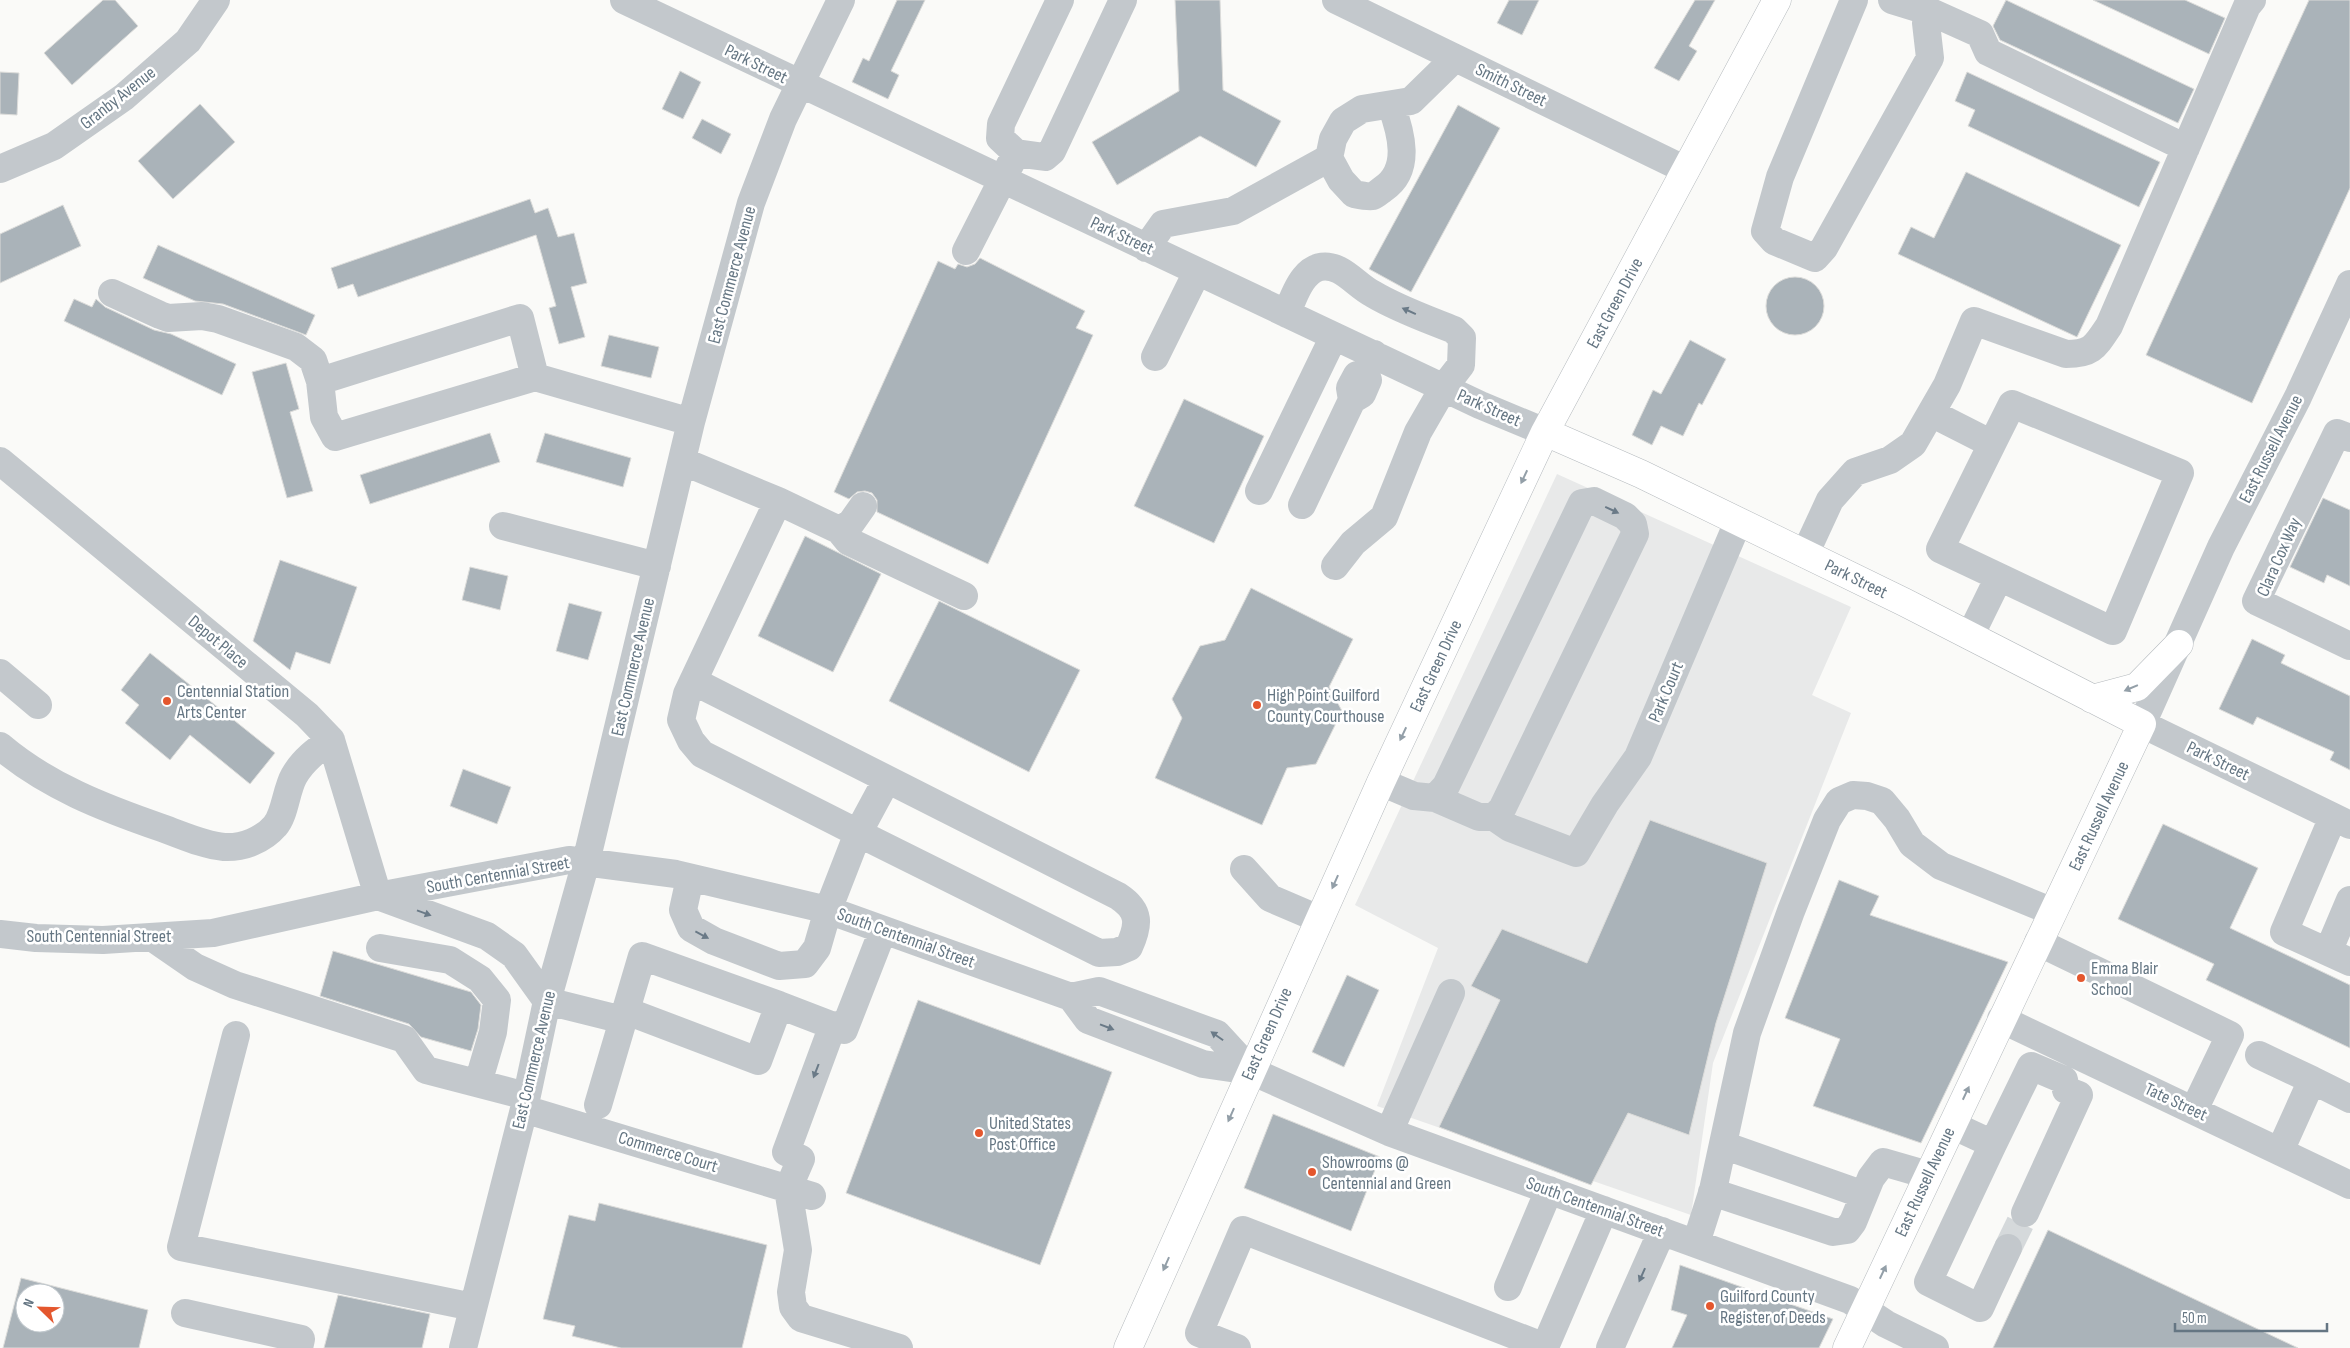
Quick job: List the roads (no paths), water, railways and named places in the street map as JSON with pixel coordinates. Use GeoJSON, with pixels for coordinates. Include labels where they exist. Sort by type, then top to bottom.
{"type":"FeatureCollection","features":[{"type":"Feature","properties":{"kind":"main road","name":"East Green Drive"},"geometry":{"type":"LineString","coordinates":[[1128,1348],[1381,782],[1545,432],[1777,0]]}},
{"type":"Feature","properties":{"kind":"main road","name":"Park Street"},"geometry":{"type":"LineString","coordinates":[[1545,432],[1641,474],[1806,554],[2142,724]]}},
{"type":"Feature","properties":{"kind":"main road"},"geometry":{"type":"LineString","coordinates":[[2092,699],[2137,687],[2179,644]]}},
{"type":"Feature","properties":{"kind":"main road","name":"East Russell Avenue"},"geometry":{"type":"LineString","coordinates":[[1847,1348],[2142,724]]}},
{"type":"Feature","properties":{"kind":"street","name":"Granby Avenue"},"geometry":{"type":"LineString","coordinates":[[0,169],[54,146],[124,97],[188,41],[216,0]]}},
{"type":"Feature","properties":{"kind":"street","name":"Park Street"},"geometry":{"type":"LineString","coordinates":[[624,0],[799,85],[1334,336],[1369,364],[1444,387],[1545,432]]}},
{"type":"Feature","properties":{"kind":"street","name":"East Commerce Avenue"},"geometry":{"type":"LineString","coordinates":[[463,1348],[525,1102],[547,1001],[586,862],[682,461],[751,204],[783,119],[841,0]]}},
{"type":"Feature","properties":{"kind":"street"},"geometry":{"type":"LineString","coordinates":[[1060,0],[1001,124],[1000,138],[1016,153],[1045,157],[1052,151],[1123,0]]}},
{"type":"Feature","properties":{"kind":"street","name":"Smith Street"},"geometry":{"type":"LineString","coordinates":[[1336,0],[1686,170]]}},
{"type":"Feature","properties":{"kind":"street"},"geometry":{"type":"LineString","coordinates":[[1854,0],[1780,177],[1766,231],[1774,241],[1815,258],[1824,248],[1930,58],[1926,23],[1931,12]]}},
{"type":"Feature","properties":{"kind":"street"},"geometry":{"type":"LineString","coordinates":[[1892,0],[1931,12],[1980,34],[1988,52],[2186,148]]}},
{"type":"Feature","properties":{"kind":"street"},"geometry":{"type":"LineString","coordinates":[[1806,554],[1830,500],[1855,472],[1890,460],[1913,444],[1946,385],[1974,321],[2066,354],[2079,354],[2094,348],[2109,326],[2186,148],[2245,2]]}},
{"type":"Feature","properties":{"kind":"street"},"geometry":{"type":"LineString","coordinates":[[1391,105],[1398,124],[1403,154],[1399,169],[1389,185],[1373,196],[1354,194],[1341,180],[1329,158],[1333,139],[1343,122],[1362,109],[1410,101],[1455,58]]}},
{"type":"Feature","properties":{"kind":"street"},"geometry":{"type":"LineString","coordinates":[[966,251],[1016,153]]}},
{"type":"Feature","properties":{"kind":"street"},"geometry":{"type":"LineString","coordinates":[[1146,248],[1162,224],[1233,211],[1329,158]]}},
{"type":"Feature","properties":{"kind":"street"},"geometry":{"type":"LineString","coordinates":[[1287,314],[1294,293],[1303,277],[1314,269],[1326,266],[1340,270],[1374,295],[1454,330],[1462,338],[1461,365],[1444,387],[1418,432],[1384,517],[1353,543],[1335,566]]}},
{"type":"Feature","properties":{"kind":"street"},"geometry":{"type":"LineString","coordinates":[[1156,357],[1197,272]]}},
{"type":"Feature","properties":{"kind":"street"},"geometry":{"type":"LineString","coordinates":[[112,293],[168,318],[202,316],[218,319],[296,347],[313,360],[320,381],[324,417],[335,437],[535,377],[692,422]]}},
{"type":"Feature","properties":{"kind":"street","name":"East Russell Avenue"},"geometry":{"type":"LineString","coordinates":[[2142,724],[2221,547],[2347,298]]}},
{"type":"Feature","properties":{"kind":"street"},"geometry":{"type":"LineString","coordinates":[[320,381],[520,318],[535,377]]}},
{"type":"Feature","properties":{"kind":"street"},"geometry":{"type":"LineString","coordinates":[[1259,491],[1334,336]]}},
{"type":"Feature","properties":{"kind":"street"},"geometry":{"type":"LineString","coordinates":[[1302,505],[1352,400],[1350,388],[1356,374],[1369,364]]}},
{"type":"Feature","properties":{"kind":"street"},"geometry":{"type":"LineString","coordinates":[[2012,404],[2180,472],[2113,631],[1940,549],[1992,444],[2012,404]]}},
{"type":"Feature","properties":{"kind":"street"},"geometry":{"type":"LineString","coordinates":[[1931,413],[1992,444]]}},
{"type":"Feature","properties":{"kind":"street","name":"Clara Cox Way"},"geometry":{"type":"LineString","coordinates":[[2350,438],[2338,432],[2256,601],[2350,646]]}},
{"type":"Feature","properties":{"kind":"street","name":"Depot Place"},"geometry":{"type":"LineString","coordinates":[[0,461],[307,715],[332,740],[378,896]]}},
{"type":"Feature","properties":{"kind":"street"},"geometry":{"type":"LineString","coordinates":[[682,461],[778,501],[839,530],[848,541],[964,596]]}},
{"type":"Feature","properties":{"kind":"street"},"geometry":{"type":"LineString","coordinates":[[693,681],[886,781],[1125,901],[1136,915],[1136,931],[1129,947],[1117,952],[1099,953],[702,754],[692,741],[681,720],[687,694],[693,681],[778,501]]}},
{"type":"Feature","properties":{"kind":"street"},"geometry":{"type":"LineString","coordinates":[[1381,782],[1414,796],[1435,798],[1480,818],[1494,817],[1502,809],[1635,534],[1633,524],[1625,516],[1594,501],[1582,503],[1446,786],[1435,798]]}},
{"type":"Feature","properties":{"kind":"street"},"geometry":{"type":"LineString","coordinates":[[839,530],[858,503]]}},
{"type":"Feature","properties":{"kind":"street","name":"Park Court"},"geometry":{"type":"LineString","coordinates":[[1494,817],[1510,828],[1576,853],[1605,804],[1638,757],[1738,522]]}},
{"type":"Feature","properties":{"kind":"street"},"geometry":{"type":"LineString","coordinates":[[503,526],[657,566]]}},
{"type":"Feature","properties":{"kind":"street"},"geometry":{"type":"LineString","coordinates":[[1970,636],[1999,577]]}},
{"type":"Feature","properties":{"kind":"street"},"geometry":{"type":"LineString","coordinates":[[0,673],[38,705]]}},
{"type":"Feature","properties":{"kind":"street","name":"Park Street"},"geometry":{"type":"LineString","coordinates":[[2142,724],[2342,821]]}},
{"type":"Feature","properties":{"kind":"street"},"geometry":{"type":"LineString","coordinates":[[0,746],[20,763],[64,789],[121,814],[199,842],[225,847],[254,843],[276,825],[293,777],[306,758],[332,740]]}},
{"type":"Feature","properties":{"kind":"street"},"geometry":{"type":"LineString","coordinates":[[690,878],[683,910],[691,928],[714,941],[779,966],[805,964],[818,948],[828,910],[858,833],[886,781]]}},
{"type":"Feature","properties":{"kind":"street"},"geometry":{"type":"LineString","coordinates":[[1696,1244],[1712,1192],[1747,1033],[1791,911],[1827,820],[1839,801],[1853,795],[1868,796],[1882,801],[1897,819],[1912,844],[1941,866],[2053,912]]}},
{"type":"Feature","properties":{"kind":"street"},"geometry":{"type":"LineString","coordinates":[[2342,821],[2284,932],[2339,957],[2350,900]]}},
{"type":"Feature","properties":{"kind":"street","name":"South Centennial Street"},"geometry":{"type":"LineString","coordinates":[[0,934],[74,939],[153,938],[213,933],[378,896],[568,860],[690,878],[828,910],[1071,997],[1088,1020],[1203,1064],[1251,1071],[1389,1132],[1850,1300],[1886,1324],[1935,1348]]}},
{"type":"Feature","properties":{"kind":"street"},"geometry":{"type":"LineString","coordinates":[[1244,869],[1270,898],[1319,919]]}},
{"type":"Feature","properties":{"kind":"street"},"geometry":{"type":"LineString","coordinates":[[378,896],[487,936],[514,955],[547,1001],[611,1017],[637,1015],[758,1061],[779,1005]]}},
{"type":"Feature","properties":{"kind":"street"},"geometry":{"type":"LineString","coordinates":[[598,1105],[642,956],[844,1030],[883,930]]}},
{"type":"Feature","properties":{"kind":"street","name":"Commerce Court"},"geometry":{"type":"LineString","coordinates":[[153,938],[195,967],[235,985],[404,1039],[426,1070],[478,1083],[525,1102],[798,1188]]}},
{"type":"Feature","properties":{"kind":"street"},"geometry":{"type":"LineString","coordinates":[[2038,942],[2230,1035],[2194,1110]]}},
{"type":"Feature","properties":{"kind":"street"},"geometry":{"type":"LineString","coordinates":[[380,948],[450,960],[480,978],[497,1000],[493,1032],[478,1083]]}},
{"type":"Feature","properties":{"kind":"street"},"geometry":{"type":"LineString","coordinates":[[1389,1132],[1451,993]]}},
{"type":"Feature","properties":{"kind":"street","name":"Tate Street"},"geometry":{"type":"LineString","coordinates":[[2001,1019],[2350,1185]]}},
{"type":"Feature","properties":{"kind":"street"},"geometry":{"type":"LineString","coordinates":[[833,1025],[786,1152],[801,1159],[798,1188],[798,1250],[791,1292],[793,1307],[802,1318],[899,1348]]}},
{"type":"Feature","properties":{"kind":"street"},"geometry":{"type":"LineString","coordinates":[[236,1035],[181,1247],[473,1308]]}},
{"type":"Feature","properties":{"kind":"street"},"geometry":{"type":"LineString","coordinates":[[2258,1055],[2350,1099]]}},
{"type":"Feature","properties":{"kind":"street"},"geometry":{"type":"LineString","coordinates":[[2025,1213],[2093,1062]]}},
{"type":"Feature","properties":{"kind":"street"},"geometry":{"type":"LineString","coordinates":[[2008,1248],[1980,1308],[1928,1282],[2031,1066],[2064,1080],[2066,1090],[2079,1095]]}},
{"type":"Feature","properties":{"kind":"street"},"geometry":{"type":"LineString","coordinates":[[2280,1151],[2312,1080]]}},
{"type":"Feature","properties":{"kind":"street"},"geometry":{"type":"LineString","coordinates":[[1952,1125],[1993,1144]]}},
{"type":"Feature","properties":{"kind":"street"},"geometry":{"type":"LineString","coordinates":[[1723,1145],[1864,1195]]}},
{"type":"Feature","properties":{"kind":"street"},"geometry":{"type":"LineString","coordinates":[[1712,1192],[1833,1232],[1847,1230],[1853,1222],[1871,1178],[1883,1162],[1928,1175]]}},
{"type":"Feature","properties":{"kind":"street"},"geometry":{"type":"LineString","coordinates":[[1508,1287],[1549,1190]]}},
{"type":"Feature","properties":{"kind":"street"},"geometry":{"type":"LineString","coordinates":[[1237,1348],[1199,1333],[1243,1230],[1545,1347],[1604,1210]]}},
{"type":"Feature","properties":{"kind":"street"},"geometry":{"type":"LineString","coordinates":[[1610,1348],[1662,1231]]}},
{"type":"Feature","properties":{"kind":"street"},"geometry":{"type":"LineString","coordinates":[[184,1313],[301,1339],[299,1348]]}},
{"type":"Feature","properties":{"kind":"tunnel"},"geometry":{"type":"LineString","coordinates":[[2008,1248],[2025,1213]]}},
{"type":"Feature","properties":{"kind":"place","name":"Centennial Station Arts Center"},"geometry":{"type":"Point","coordinates":[167,701]}},
{"type":"Feature","properties":{"kind":"place","name":"High Point Guilford County Courthouse"},"geometry":{"type":"Point","coordinates":[1257,705]}},
{"type":"Feature","properties":{"kind":"place","name":"Emma Blair School"},"geometry":{"type":"Point","coordinates":[2081,978]}},
{"type":"Feature","properties":{"kind":"place","name":"United States Post Office"},"geometry":{"type":"Point","coordinates":[979,1133]}},
{"type":"Feature","properties":{"kind":"place","name":"Showrooms @ Centennial and Green"},"geometry":{"type":"Point","coordinates":[1312,1172]}},
{"type":"Feature","properties":{"kind":"place","name":"Guilford County Register of Deeds"},"geometry":{"type":"Point","coordinates":[1710,1306]}}]}
